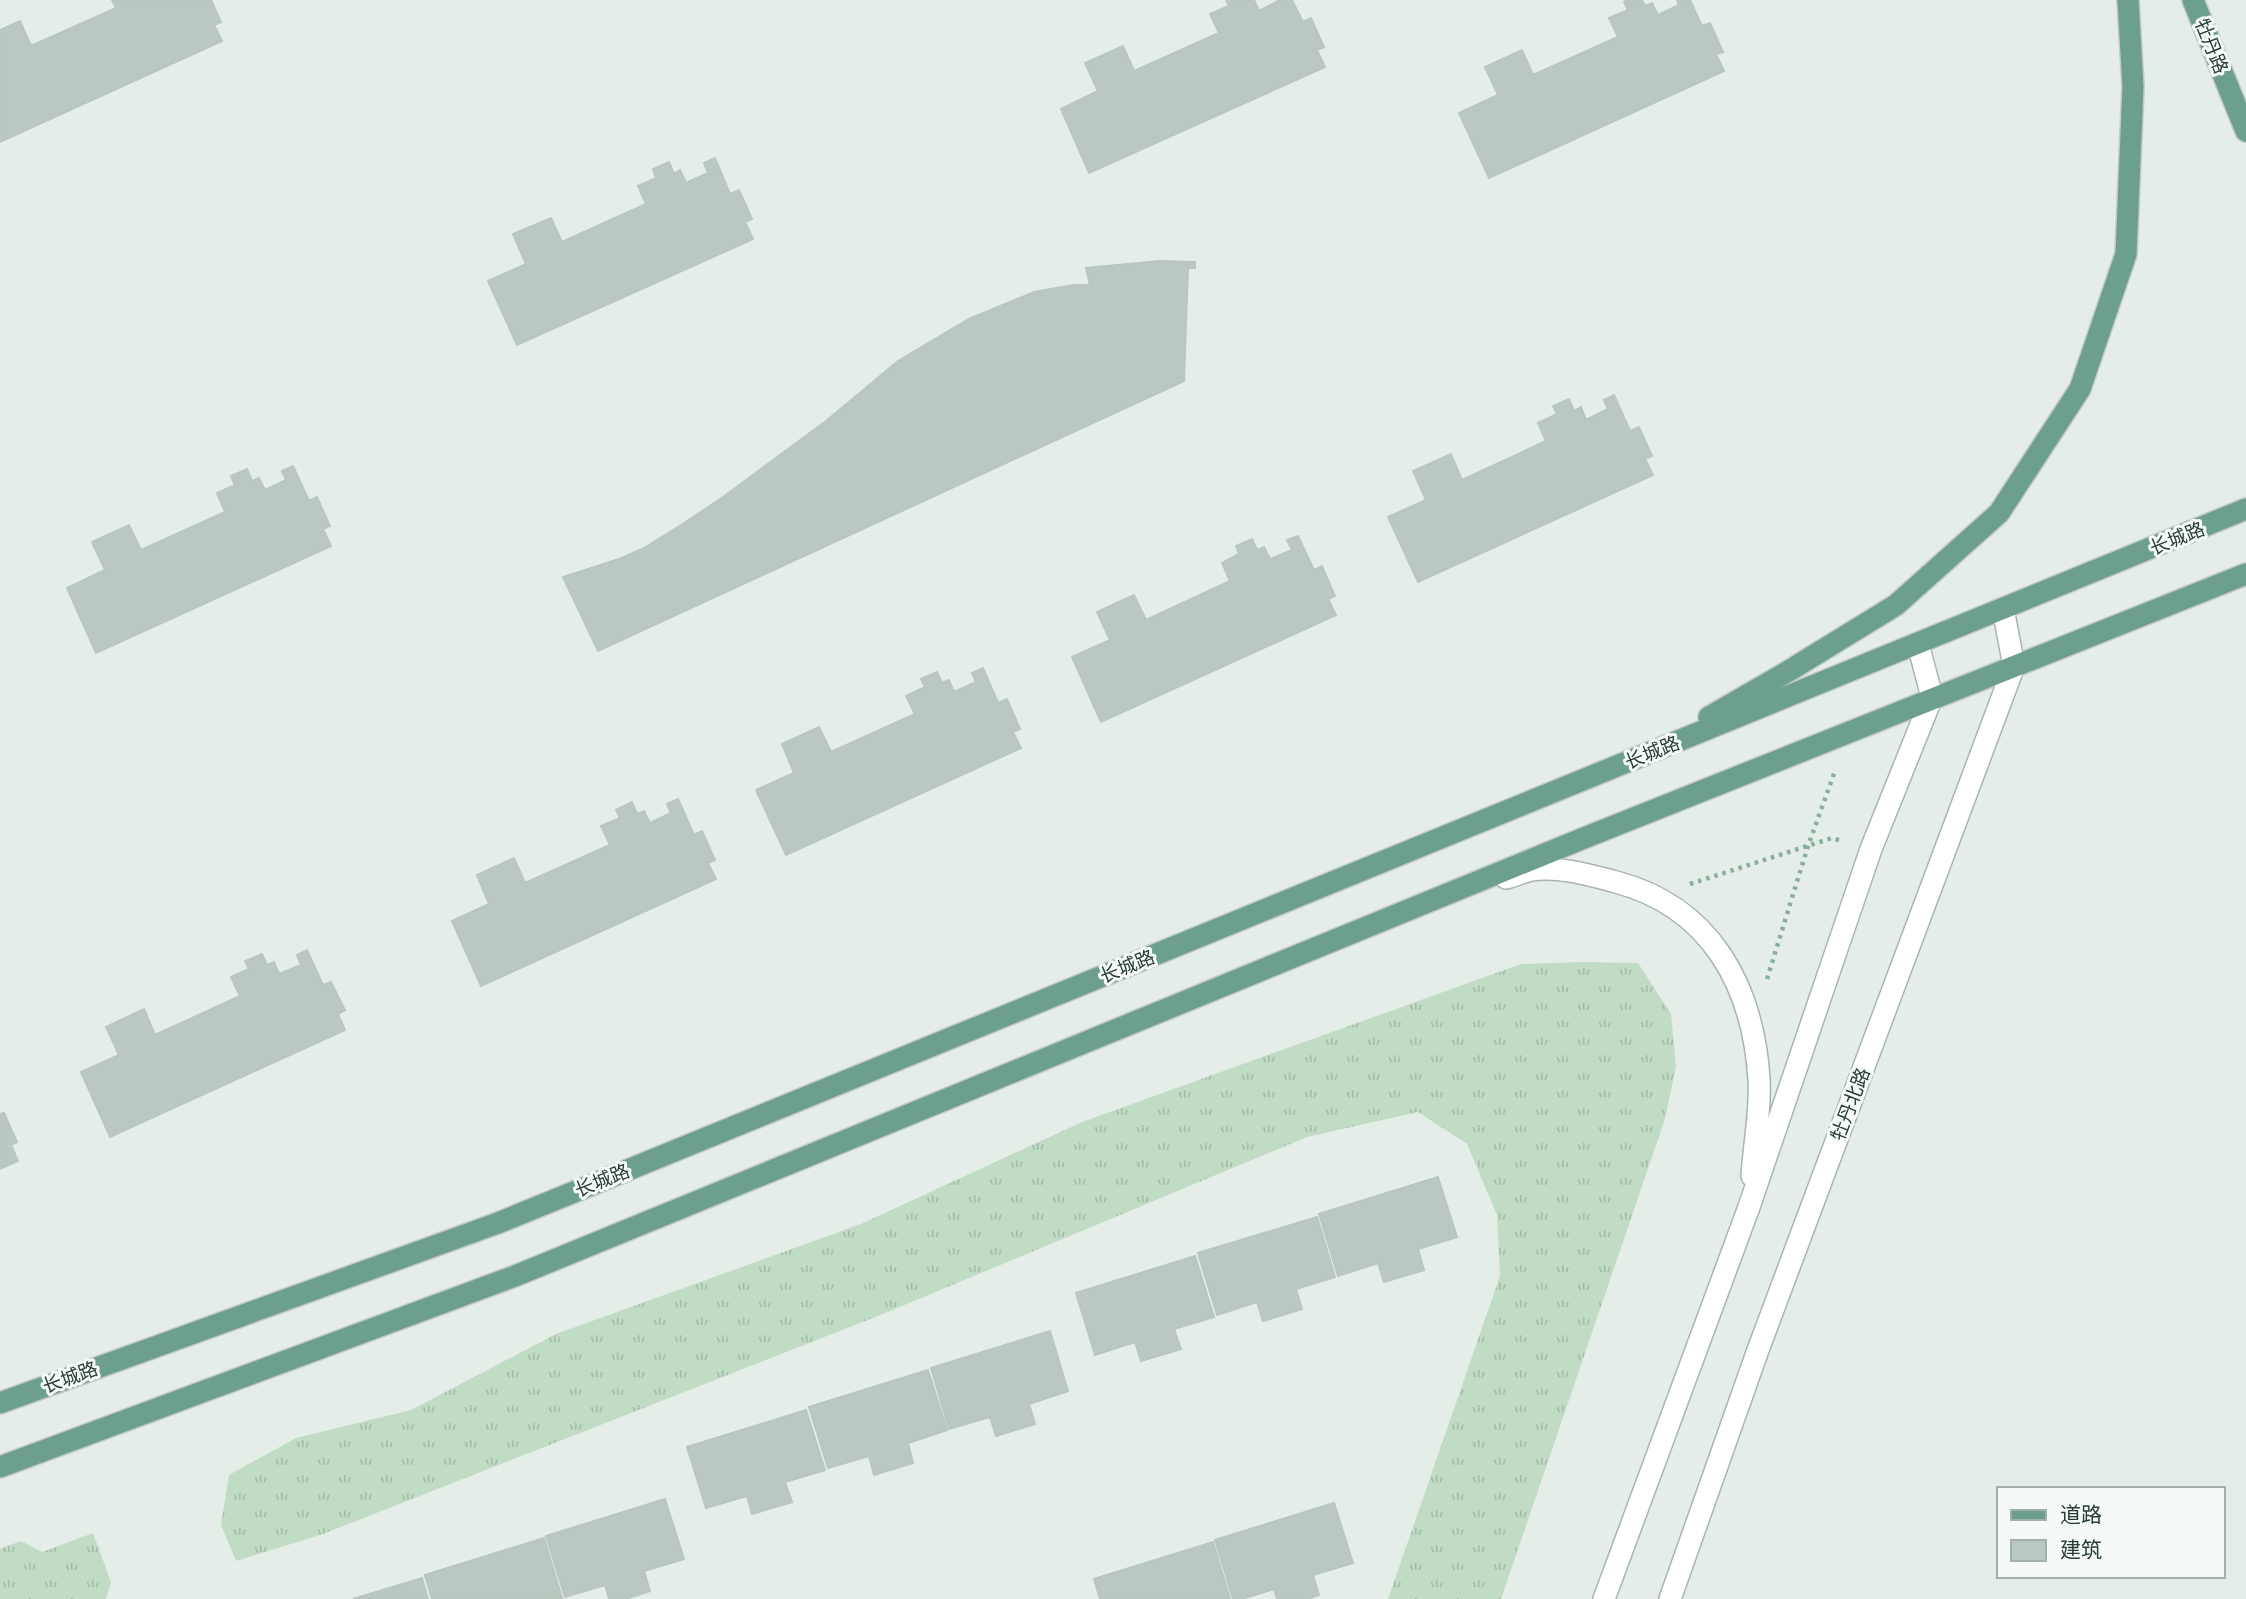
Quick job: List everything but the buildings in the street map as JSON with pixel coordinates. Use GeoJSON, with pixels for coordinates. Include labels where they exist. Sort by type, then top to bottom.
{"type":"FeatureCollection","features":[{"type":"Feature","properties":{"kind":"main road"},"geometry":{"type":"LineString","coordinates":[[1639,758],[1896,605],[1999,513],[2073,400],[2080,389],[2126,254],[2133,87],[2128,0]]}},
{"type":"Feature","properties":{"kind":"main road","name":"牡丹路"},"geometry":{"type":"LineString","coordinates":[[2193,0],[2246,131]]}},
{"type":"Feature","properties":{"kind":"main road","name":"长城路"},"geometry":{"type":"LineString","coordinates":[[0,1403],[498,1223],[2246,509]]}},
{"type":"Feature","properties":{"kind":"main road"},"geometry":{"type":"LineString","coordinates":[[0,1467],[515,1276],[1410,909],[1933,697],[2246,574]]}},
{"type":"Feature","properties":{"kind":"street"},"geometry":{"type":"LineString","coordinates":[[2003,609],[2014,666]]}},
{"type":"Feature","properties":{"kind":"street"},"geometry":{"type":"LineString","coordinates":[[1604,1599],[1749,1207],[1871,849],[1933,697],[1918,644]]}},
{"type":"Feature","properties":{"kind":"street","name":"牡丹北路"},"geometry":{"type":"LineString","coordinates":[[1670,1599],[1758,1350],[2014,666]]}},
{"type":"Feature","properties":{"kind":"street"},"geometry":{"type":"LineString","coordinates":[[1410,909],[1533,870],[1578,872],[1652,895],[1703,931],[1734,973],[1752,1028],[1759,1082],[1749,1207]]}},
{"type":"Feature","properties":{"kind":"path"},"geometry":{"type":"LineString","coordinates":[[1752,1028],[1808,846],[1850,731]]}},
{"type":"Feature","properties":{"kind":"path"},"geometry":{"type":"LineString","coordinates":[[1652,895],[1832,838],[1871,849]]}},
{"type":"Feature","properties":{"kind":"green space"},"geometry":{"type":"Polygon","coordinates":[[[1638,963],[1671,1014],[1676,1067],[1665,1119],[1501,1599],[1388,1599],[1500,1276],[1497,1215],[1467,1144],[1418,1112],[1307,1137],[883,1314],[323,1534],[236,1561],[221,1525],[229,1475],[296,1438],[411,1410],[556,1334],[861,1224],[1082,1122],[1521,964],[1638,963]]]}},
{"type":"Feature","properties":{"kind":"green space"},"geometry":{"type":"Polygon","coordinates":[[[93,1533],[111,1582],[106,1599],[0,1599],[0,1549],[21,1541],[42,1552],[93,1533]]]}}]}
